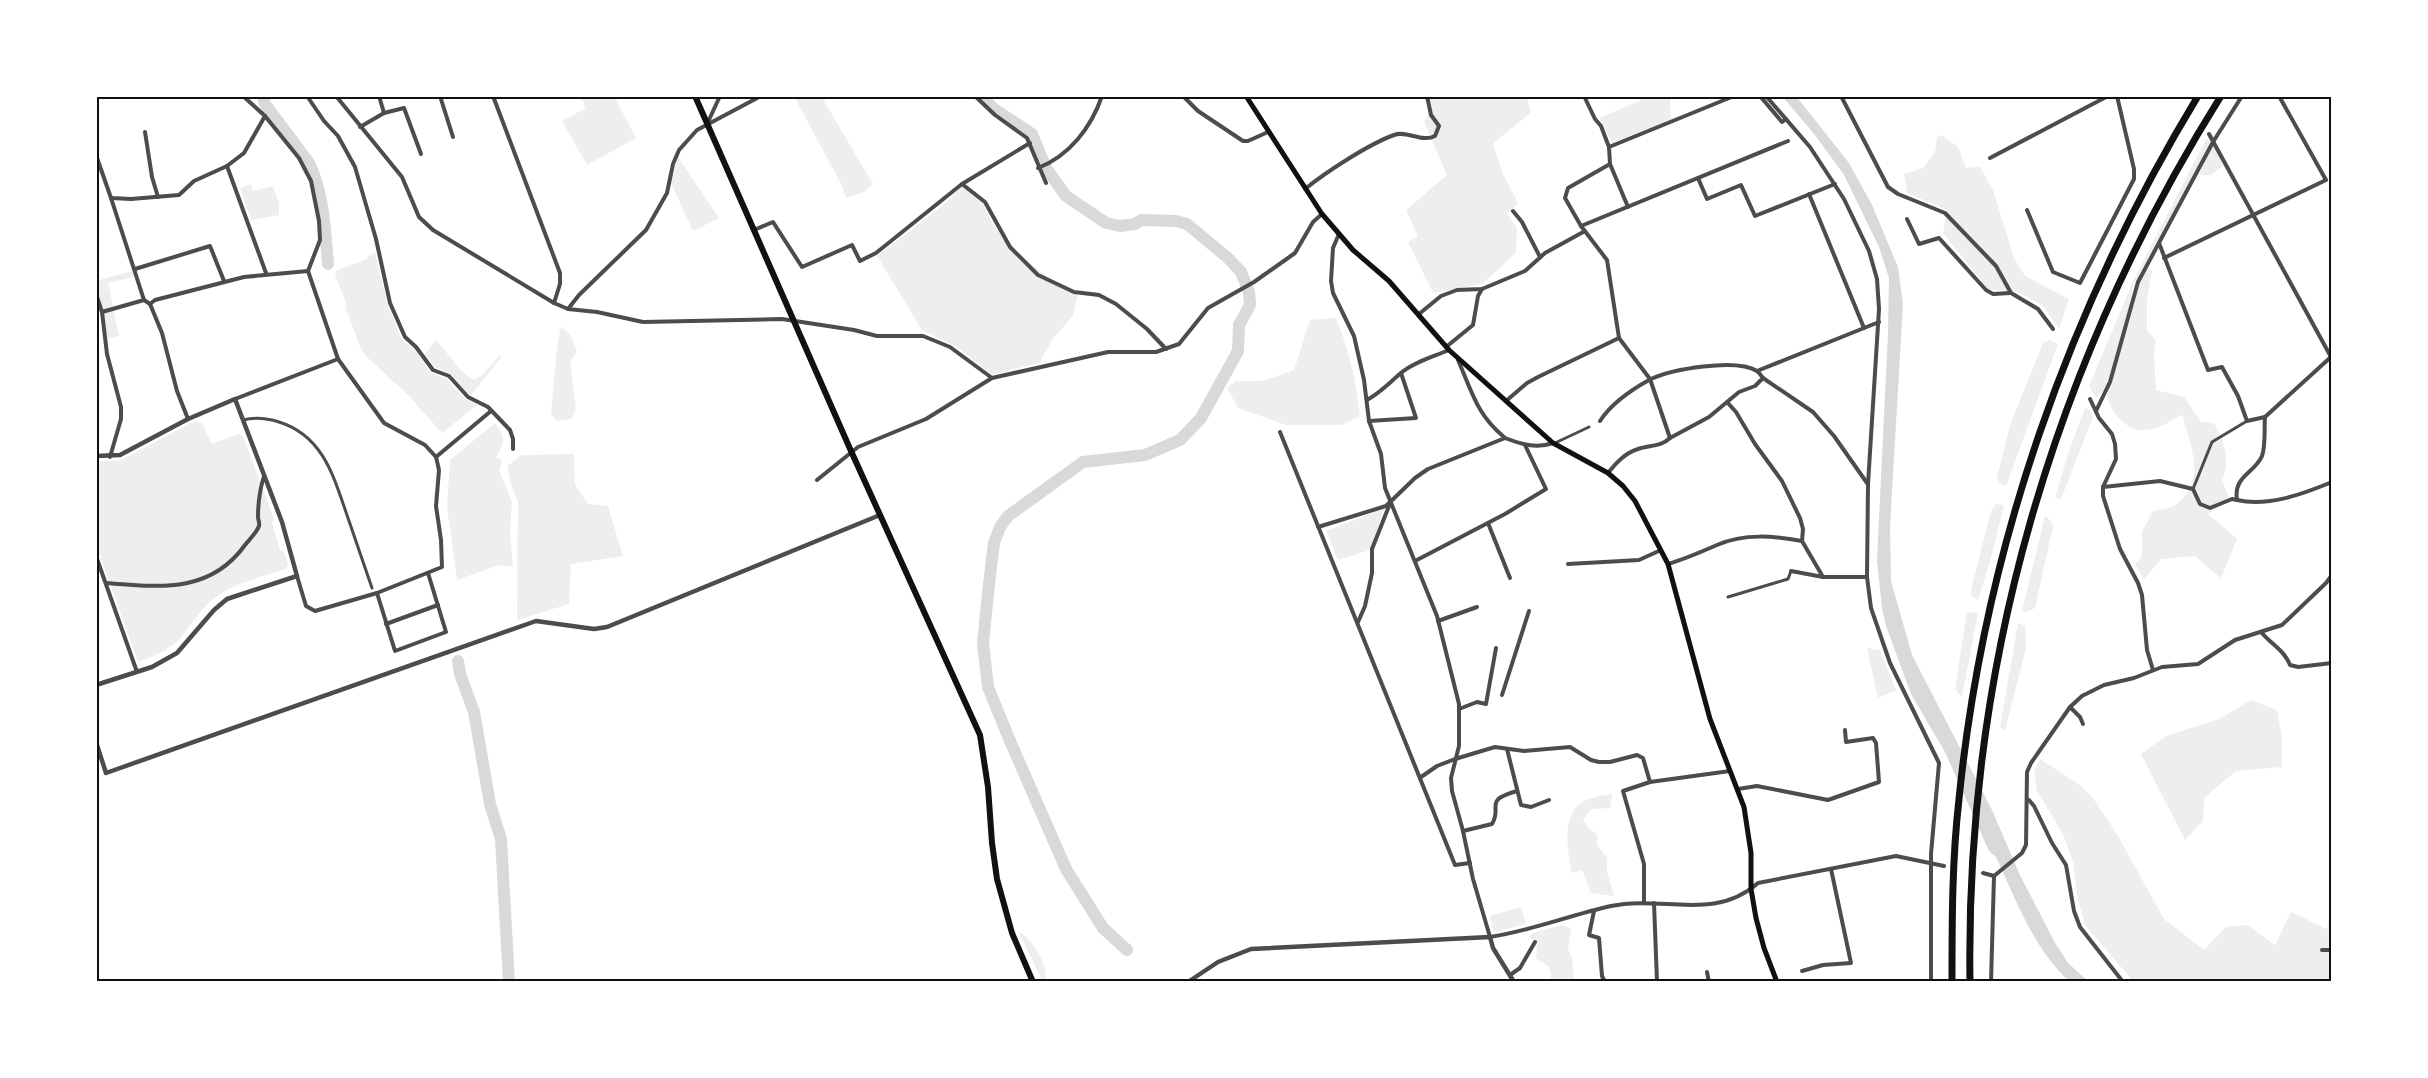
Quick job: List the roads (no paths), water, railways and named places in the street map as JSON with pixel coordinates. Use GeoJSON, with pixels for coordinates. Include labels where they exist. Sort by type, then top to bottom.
{"type":"FeatureCollection","features":[{"type":"Feature","properties":{"kind":"highway"},"geometry":{"type":"LineString","coordinates":[[1952,982],[1953,889],[1958,801],[1991,599],[2015,508],[2055,386],[2076,336],[2126,229],[2198,96]]}},
{"type":"Feature","properties":{"kind":"highway"},"geometry":{"type":"LineString","coordinates":[[1970,982],[1971,885],[1980,778],[1990,702],[2008,603],[2035,503],[2068,403],[2091,345],[2141,237],[2195,138],[2221,96]]}},
{"type":"Feature","properties":{"kind":"main road"},"geometry":{"type":"LineString","coordinates":[[695,96],[851,451],[980,735],[986,768],[997,879],[1012,933],[1033,982]]}},
{"type":"Feature","properties":{"kind":"main road"},"geometry":{"type":"LineString","coordinates":[[1246,96],[1322,214],[1353,250],[1389,281],[1456,356],[1553,443],[1608,473],[1635,501],[1668,564],[1710,718],[1738,789],[1749,830],[1751,889],[1764,948],[1777,982]]}},
{"type":"Feature","properties":{"kind":"street"},"geometry":{"type":"LineString","coordinates":[[235,399],[282,522],[306,606],[315,610],[377,593],[442,567],[436,506],[439,470],[436,457],[425,445],[384,423],[338,359],[308,271],[320,240],[319,221],[311,181],[299,158],[265,116],[243,96]]}},
{"type":"Feature","properties":{"kind":"street"},"geometry":{"type":"LineString","coordinates":[[307,96],[324,121],[338,136],[355,167],[376,239],[390,303],[405,337],[416,347],[433,370],[449,376],[468,397],[492,411],[510,429],[513,449]]}},
{"type":"Feature","properties":{"kind":"street"},"geometry":{"type":"LineString","coordinates":[[336,96],[402,177],[419,217],[506,276],[554,303],[568,309],[662,323],[726,319],[782,319],[854,330],[877,336],[899,338],[923,336],[950,347],[992,378]]}},
{"type":"Feature","properties":{"kind":"street"},"geometry":{"type":"LineString","coordinates":[[379,96],[384,113]]}},
{"type":"Feature","properties":{"kind":"street"},"geometry":{"type":"LineString","coordinates":[[440,96],[453,137]]}},
{"type":"Feature","properties":{"kind":"street"},"geometry":{"type":"LineString","coordinates":[[493,96],[560,273],[560,284],[554,303]]}},
{"type":"Feature","properties":{"kind":"street"},"geometry":{"type":"LineString","coordinates":[[708,123],[720,96]]}},
{"type":"Feature","properties":{"kind":"street"},"geometry":{"type":"LineString","coordinates":[[568,309],[579,295],[646,230],[667,193],[673,164],[679,150],[697,130],[761,96]]}},
{"type":"Feature","properties":{"kind":"street"},"geometry":{"type":"LineString","coordinates":[[975,96],[1002,120],[1024,134],[1043,166],[1046,183]]}},
{"type":"Feature","properties":{"kind":"street"},"geometry":{"type":"LineString","coordinates":[[1043,166],[1059,158],[1075,145],[1098,106],[1101,96]]}},
{"type":"Feature","properties":{"kind":"street"},"geometry":{"type":"LineString","coordinates":[[1183,96],[1198,111],[1242,141],[1248,141],[1268,132]]}},
{"type":"Feature","properties":{"kind":"street"},"geometry":{"type":"LineString","coordinates":[[1305,189],[1337,167],[1396,134],[1430,139],[1435,136],[1439,126],[1431,115],[1427,96]]}},
{"type":"Feature","properties":{"kind":"street"},"geometry":{"type":"LineString","coordinates":[[1584,96],[1594,119],[1601,126],[1609,147],[1610,164],[1628,207]]}},
{"type":"Feature","properties":{"kind":"street"},"geometry":{"type":"LineString","coordinates":[[1609,147],[1734,96]]}},
{"type":"Feature","properties":{"kind":"street"},"geometry":{"type":"LineString","coordinates":[[1760,96],[1782,122],[1786,119]]}},
{"type":"Feature","properties":{"kind":"street"},"geometry":{"type":"LineString","coordinates":[[1766,96],[1810,147],[1835,184],[1848,206],[1875,268],[1879,291],[1879,322],[1868,484],[1867,577],[1871,608],[1890,663],[1939,763],[1931,854],[1933,864],[1931,982]]}},
{"type":"Feature","properties":{"kind":"street"},"geometry":{"type":"LineString","coordinates":[[1841,96],[1888,187],[1898,194],[1945,213],[1991,259],[2011,293],[2038,309],[2053,329]]}},
{"type":"Feature","properties":{"kind":"street"},"geometry":{"type":"LineString","coordinates":[[1990,158],[2108,96]]}},
{"type":"Feature","properties":{"kind":"street"},"geometry":{"type":"LineString","coordinates":[[2027,210],[2053,272],[2080,283],[2134,179],[2134,169],[2117,96]]}},
{"type":"Feature","properties":{"kind":"street"},"geometry":{"type":"LineString","coordinates":[[2096,411],[2110,382],[2138,282],[2197,176],[2213,142],[2242,96]]}},
{"type":"Feature","properties":{"kind":"street"},"geometry":{"type":"LineString","coordinates":[[2164,258],[2326,180],[2279,96]]}},
{"type":"Feature","properties":{"kind":"street"},"geometry":{"type":"LineString","coordinates":[[360,127],[384,113],[404,108],[421,154]]}},
{"type":"Feature","properties":{"kind":"street"},"geometry":{"type":"LineString","coordinates":[[111,198],[131,199],[179,195],[198,179],[227,166],[244,153],[265,116]]}},
{"type":"Feature","properties":{"kind":"street"},"geometry":{"type":"LineString","coordinates":[[145,132],[152,177],[158,197]]}},
{"type":"Feature","properties":{"kind":"street"},"geometry":{"type":"LineString","coordinates":[[2209,134],[2332,356],[2265,417],[2247,421],[2212,442],[2193,489],[2200,504],[2210,508],[2237,500],[2253,502],[2278,499],[2306,493],[2332,482]]}},
{"type":"Feature","properties":{"kind":"street"},"geometry":{"type":"LineString","coordinates":[[1581,226],[1788,141]]}},
{"type":"Feature","properties":{"kind":"street"},"geometry":{"type":"LineString","coordinates":[[754,230],[773,222],[802,267],[852,245],[860,261],[876,253],[962,184],[1030,143]]}},
{"type":"Feature","properties":{"kind":"street"},"geometry":{"type":"LineString","coordinates":[[96,155],[144,300],[150,304],[162,333],[177,391],[188,418]]}},
{"type":"Feature","properties":{"kind":"street"},"geometry":{"type":"LineString","coordinates":[[1610,164],[1568,188],[1565,192],[1566,203],[1607,260],[1619,338],[1650,379],[1670,438]]}},
{"type":"Feature","properties":{"kind":"street"},"geometry":{"type":"LineString","coordinates":[[227,166],[266,273]]}},
{"type":"Feature","properties":{"kind":"street"},"geometry":{"type":"LineString","coordinates":[[1698,178],[1707,200],[1742,185],[1755,216],[1835,184]]}},
{"type":"Feature","properties":{"kind":"street"},"geometry":{"type":"LineString","coordinates":[[962,184],[985,202],[1010,247],[1038,275],[1074,292],[1099,295],[1116,304],[1147,329],[1166,349]]}},
{"type":"Feature","properties":{"kind":"street"},"geometry":{"type":"LineString","coordinates":[[1809,194],[1864,328]]}},
{"type":"Feature","properties":{"kind":"street"},"geometry":{"type":"LineString","coordinates":[[1513,210],[1522,222],[1540,257]]}},
{"type":"Feature","properties":{"kind":"street"},"geometry":{"type":"LineString","coordinates":[[817,480],[851,451],[926,419],[992,378],[1108,352],[1156,352],[1179,344],[1208,308],[1250,285],[1295,253],[1312,222],[1322,214]]}},
{"type":"Feature","properties":{"kind":"street"},"geometry":{"type":"LineString","coordinates":[[1907,219],[1919,244],[1939,238],[1986,290],[1993,294],[2011,293]]}},
{"type":"Feature","properties":{"kind":"street"},"geometry":{"type":"LineString","coordinates":[[1419,314],[1441,296],[1457,290],[1482,289],[1525,271],[1540,257],[1585,231]]}},
{"type":"Feature","properties":{"kind":"street"},"geometry":{"type":"LineString","coordinates":[[1339,234],[1333,248],[1331,281],[1333,293],[1354,336],[1369,421],[1382,454],[1385,488],[1438,621],[1459,710],[1459,746],[1451,778],[1452,791],[1493,948],[1514,982]]}},
{"type":"Feature","properties":{"kind":"street"},"geometry":{"type":"LineString","coordinates":[[2158,243],[2208,370],[2222,366],[2238,396],[2247,421]]}},
{"type":"Feature","properties":{"kind":"street"},"geometry":{"type":"LineString","coordinates":[[135,269],[210,246],[224,281]]}},
{"type":"Feature","properties":{"kind":"street"},"geometry":{"type":"LineString","coordinates":[[150,304],[155,300],[224,281],[266,273],[308,271]]}},
{"type":"Feature","properties":{"kind":"street"},"geometry":{"type":"LineString","coordinates":[[1367,400],[1389,386],[1412,365],[1448,348],[1473,325],[1478,296],[1482,289]]}},
{"type":"Feature","properties":{"kind":"street"},"geometry":{"type":"LineString","coordinates":[[96,294],[102,312],[107,354],[121,407],[121,420],[110,457]]}},
{"type":"Feature","properties":{"kind":"street"},"geometry":{"type":"LineString","coordinates":[[102,312],[144,300]]}},
{"type":"Feature","properties":{"kind":"street"},"geometry":{"type":"LineString","coordinates":[[1600,421],[1614,405],[1650,379],[1692,368],[1724,364],[1757,371],[1879,322]]}},
{"type":"Feature","properties":{"kind":"street"},"geometry":{"type":"LineString","coordinates":[[1506,401],[1532,380],[1619,338]]}},
{"type":"Feature","properties":{"kind":"street"},"geometry":{"type":"LineString","coordinates":[[1456,356],[1480,413],[1505,438],[1525,445],[1546,446],[1589,428]]}},
{"type":"Feature","properties":{"kind":"street"},"geometry":{"type":"LineString","coordinates":[[96,456],[120,455],[188,418],[338,359]]}},
{"type":"Feature","properties":{"kind":"street"},"geometry":{"type":"LineString","coordinates":[[1757,371],[1763,378],[1813,412],[1834,436],[1868,484]]}},
{"type":"Feature","properties":{"kind":"street"},"geometry":{"type":"LineString","coordinates":[[1369,421],[1416,418],[1401,373]]}},
{"type":"Feature","properties":{"kind":"street"},"geometry":{"type":"LineString","coordinates":[[1608,473],[1630,453],[1665,444],[1670,438],[1709,417],[1739,392],[1755,386],[1763,378]]}},
{"type":"Feature","properties":{"kind":"street"},"geometry":{"type":"LineString","coordinates":[[2090,399],[2112,434],[2116,454],[2103,487],[2103,496],[2120,549],[2138,582],[2142,595],[2147,650],[2153,670]]}},
{"type":"Feature","properties":{"kind":"street"},"geometry":{"type":"LineString","coordinates":[[1727,402],[1737,412],[1755,444],[1786,487],[1800,518],[1802,541],[1823,577]]}},
{"type":"Feature","properties":{"kind":"street"},"geometry":{"type":"LineString","coordinates":[[436,457],[492,411]]}},
{"type":"Feature","properties":{"kind":"street"},"geometry":{"type":"LineString","coordinates":[[2237,500],[2236,490],[2240,480],[2262,455],[2265,417]]}},
{"type":"Feature","properties":{"kind":"street"},"geometry":{"type":"LineString","coordinates":[[243,420],[265,418],[286,425],[305,436],[322,453],[332,472],[372,588]]}},
{"type":"Feature","properties":{"kind":"street"},"geometry":{"type":"LineString","coordinates":[[1280,432],[1455,865],[1470,863]]}},
{"type":"Feature","properties":{"kind":"street"},"geometry":{"type":"LineString","coordinates":[[1358,623],[1373,570],[1372,549],[1391,504],[1415,478],[1428,469],[1505,438]]}},
{"type":"Feature","properties":{"kind":"street"},"geometry":{"type":"LineString","coordinates":[[1415,561],[1488,523],[1546,489],[1525,445]]}},
{"type":"Feature","properties":{"kind":"street"},"geometry":{"type":"LineString","coordinates":[[106,583],[160,587],[194,582],[226,566],[259,526],[260,488],[264,475]]}},
{"type":"Feature","properties":{"kind":"street"},"geometry":{"type":"LineString","coordinates":[[2103,487],[2160,481],[2193,489]]}},
{"type":"Feature","properties":{"kind":"street"},"geometry":{"type":"LineString","coordinates":[[1318,527],[1391,504]]}},
{"type":"Feature","properties":{"kind":"street"},"geometry":{"type":"LineString","coordinates":[[96,742],[106,773],[536,621],[544,620],[594,629],[607,627],[880,514]]}},
{"type":"Feature","properties":{"kind":"street"},"geometry":{"type":"LineString","coordinates":[[1488,523],[1510,578]]}},
{"type":"Feature","properties":{"kind":"street"},"geometry":{"type":"LineString","coordinates":[[1668,564],[1704,553],[1718,544],[1750,538],[1770,536],[1802,541]]}},
{"type":"Feature","properties":{"kind":"street"},"geometry":{"type":"LineString","coordinates":[[1568,564],[1639,560],[1662,550]]}},
{"type":"Feature","properties":{"kind":"street"},"geometry":{"type":"LineString","coordinates":[[96,556],[137,672]]}},
{"type":"Feature","properties":{"kind":"street"},"geometry":{"type":"LineString","coordinates":[[1728,597],[1788,579],[1791,571],[1823,577],[1867,577]]}},
{"type":"Feature","properties":{"kind":"street"},"geometry":{"type":"LineString","coordinates":[[377,593],[395,651],[446,632],[428,573]]}},
{"type":"Feature","properties":{"kind":"street"},"geometry":{"type":"LineString","coordinates":[[1991,982],[1994,876],[2022,853],[2026,845],[2027,772],[2070,707],[2092,690],[2162,667],[2198,664],[2235,640],[2262,633],[2286,622],[2332,575]]}},
{"type":"Feature","properties":{"kind":"street"},"geometry":{"type":"LineString","coordinates":[[96,685],[165,661],[177,653],[214,610],[227,599],[297,576]]}},
{"type":"Feature","properties":{"kind":"street"},"geometry":{"type":"LineString","coordinates":[[386,624],[438,605]]}},
{"type":"Feature","properties":{"kind":"street"},"geometry":{"type":"LineString","coordinates":[[1438,621],[1477,608]]}},
{"type":"Feature","properties":{"kind":"street"},"geometry":{"type":"LineString","coordinates":[[1502,695],[1529,611]]}},
{"type":"Feature","properties":{"kind":"street"},"geometry":{"type":"LineString","coordinates":[[2262,633],[2272,645],[2287,655],[2290,664],[2298,667],[2332,663]]}},
{"type":"Feature","properties":{"kind":"street"},"geometry":{"type":"LineString","coordinates":[[1459,710],[1477,702],[1486,704],[1496,648]]}},
{"type":"Feature","properties":{"kind":"street"},"geometry":{"type":"LineString","coordinates":[[2070,707],[2080,717],[2083,724]]}},
{"type":"Feature","properties":{"kind":"street"},"geometry":{"type":"LineString","coordinates":[[1738,789],[1757,786],[1828,800],[1879,782],[1876,743],[1873,738],[1846,742],[1845,730]]}},
{"type":"Feature","properties":{"kind":"street"},"geometry":{"type":"LineString","coordinates":[[1421,777],[1437,766],[1495,747],[1524,751],[1570,747],[1591,760],[1599,762],[1610,762],[1637,755],[1643,758],[1650,782]]}},
{"type":"Feature","properties":{"kind":"street"},"geometry":{"type":"LineString","coordinates":[[1507,749],[1521,805],[1531,807],[1549,800]]}},
{"type":"Feature","properties":{"kind":"street"},"geometry":{"type":"LineString","coordinates":[[1644,903],[1642,852],[1623,791],[1650,782],[1731,771]]}},
{"type":"Feature","properties":{"kind":"street"},"geometry":{"type":"LineString","coordinates":[[1463,831],[1492,824],[1495,819],[1494,804],[1503,795],[1517,791]]}},
{"type":"Feature","properties":{"kind":"street"},"geometry":{"type":"LineString","coordinates":[[2028,800],[2034,806],[2052,843],[2066,865],[2076,920],[2123,982]]}},
{"type":"Feature","properties":{"kind":"street"},"geometry":{"type":"LineString","coordinates":[[1188,982],[1218,962],[1251,949],[1490,937],[1613,906],[1644,903],[1713,905],[1751,889],[1758,883],[1896,856],[1944,866]]}},
{"type":"Feature","properties":{"kind":"street"},"geometry":{"type":"LineString","coordinates":[[1802,971],[1823,965],[1851,963],[1831,869]]}},
{"type":"Feature","properties":{"kind":"street"},"geometry":{"type":"LineString","coordinates":[[1983,873],[1994,876]]}},
{"type":"Feature","properties":{"kind":"street"},"geometry":{"type":"LineString","coordinates":[[1654,903],[1657,982]]}},
{"type":"Feature","properties":{"kind":"street"},"geometry":{"type":"LineString","coordinates":[[1594,911],[1588,935],[1599,938],[1602,976],[1605,982]]}},
{"type":"Feature","properties":{"kind":"street"},"geometry":{"type":"LineString","coordinates":[[1839,937],[1846,936]]}},
{"type":"Feature","properties":{"kind":"street"},"geometry":{"type":"LineString","coordinates":[[1510,975],[1520,968],[1535,942]]}},
{"type":"Feature","properties":{"kind":"street"},"geometry":{"type":"LineString","coordinates":[[2322,950],[2332,950]]}},
{"type":"Feature","properties":{"kind":"street"},"geometry":{"type":"LineString","coordinates":[[1707,972],[1709,982]]}},
{"type":"Feature","properties":{"kind":"waterway"},"geometry":{"type":"LineString","coordinates":[[263,96],[265,104],[309,163],[314,175],[323,212],[328,264]]}},
{"type":"Feature","properties":{"kind":"waterway"},"geometry":{"type":"LineString","coordinates":[[982,96],[994,109],[1032,134],[1046,168],[1066,196],[1106,223],[1120,226],[1135,224],[1141,220],[1176,221],[1187,224],[1228,258],[1241,272],[1249,292],[1250,305],[1239,325],[1238,351],[1201,418],[1180,440],[1145,455],[1083,462],[1008,516],[1000,527],[994,543],[983,643],[988,687],[1066,869],[1103,928],[1127,950]]}},
{"type":"Feature","properties":{"kind":"waterway"},"geometry":{"type":"LineString","coordinates":[[458,661],[460,674],[474,712],[490,804],[501,839],[509,982]]}}]}
